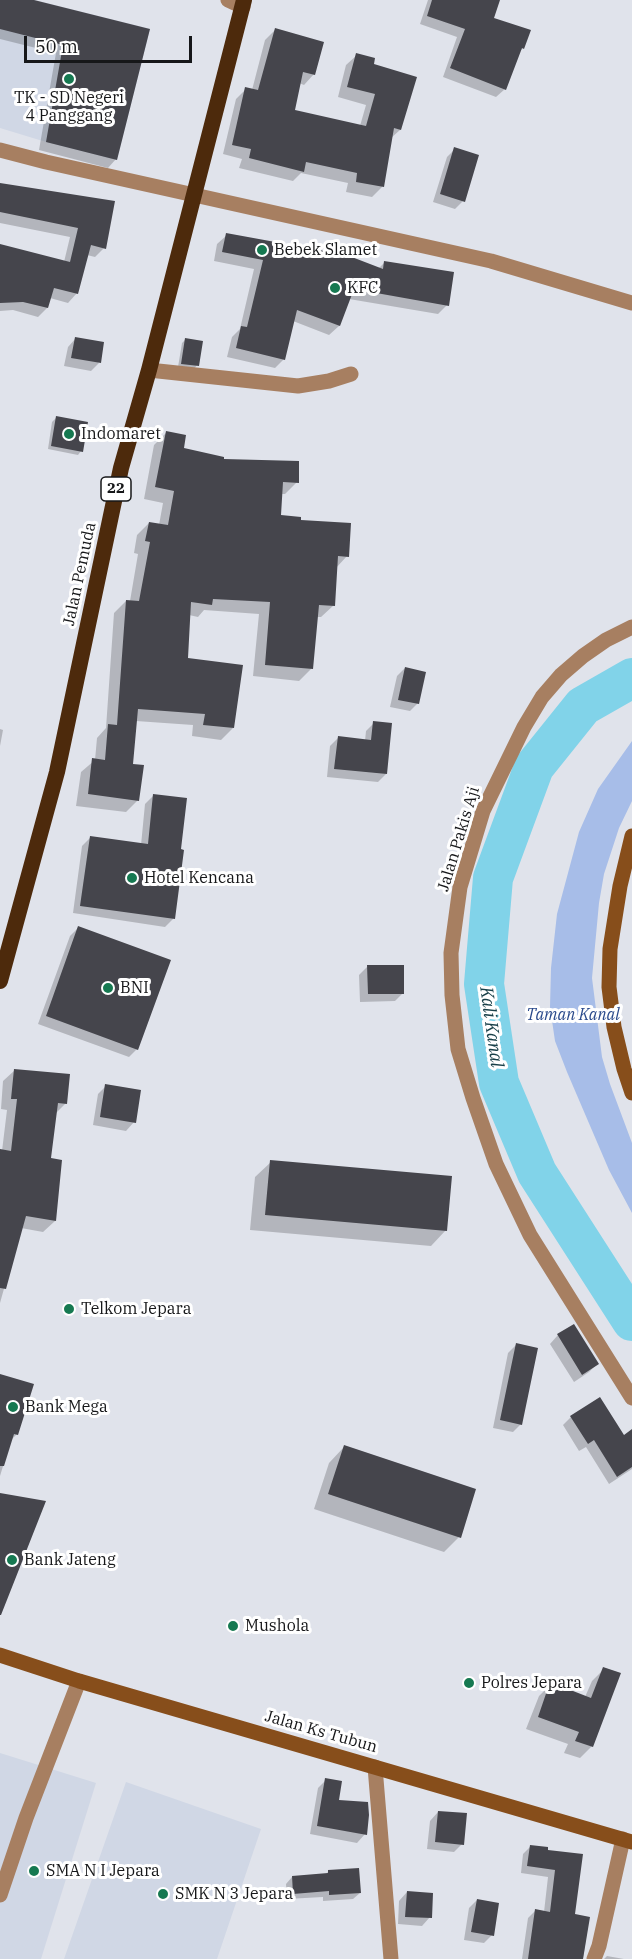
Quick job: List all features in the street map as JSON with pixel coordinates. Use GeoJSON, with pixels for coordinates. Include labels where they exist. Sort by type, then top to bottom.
{"type":"FeatureCollection","features":[{"type":"Feature","properties":{"kind":"highway","name":"Jalan Pemuda"},"geometry":{"type":"LineString","coordinates":[[0,981],[57,772],[121,468],[194,195],[238,2]]}},
{"type":"Feature","properties":{"kind":"main road"},"geometry":{"type":"LineString","coordinates":[[632,836],[620,886],[610,949],[609,987],[614,1027],[632,1093]]}},
{"type":"Feature","properties":{"kind":"main road","name":"Jalan Ks Tubun"},"geometry":{"type":"LineString","coordinates":[[0,1655],[79,1681],[628,1840]]}},
{"type":"Feature","properties":{"kind":"street"},"geometry":{"type":"LineString","coordinates":[[0,150],[491,261],[632,303]]}},
{"type":"Feature","properties":{"kind":"street"},"geometry":{"type":"LineString","coordinates":[[149,370],[298,386],[329,381],[351,374]]}},
{"type":"Feature","properties":{"kind":"street","name":"Jalan Pakis Aji"},"geometry":{"type":"LineString","coordinates":[[632,627],[598,645],[561,675],[542,698],[524,727],[483,812],[460,887],[451,953],[452,995],[458,1048],[472,1098],[496,1164],[530,1235],[632,1398]]}},
{"type":"Feature","properties":{"kind":"street"},"geometry":{"type":"LineString","coordinates":[[0,1895],[26,1818],[79,1681]]}},
{"type":"Feature","properties":{"kind":"street"},"geometry":{"type":"LineString","coordinates":[[375,1767],[391,1959]]}},
{"type":"Feature","properties":{"kind":"street"},"geometry":{"type":"LineString","coordinates":[[594,1959],[628,1840]]}},
{"type":"Feature","properties":{"kind":"shaded area","name":"TK - SD Negeri 4 Panggang"},"geometry":{"type":"Polygon","coordinates":[[[0,0],[34,0],[150,29],[117,160],[0,128],[0,0]]]}},
{"type":"Feature","properties":{"kind":"shaded area","name":"SMA N I Jepara"},"geometry":{"type":"Polygon","coordinates":[[[0,1753],[96,1783],[41,1959],[0,1959],[0,1753]]]}},
{"type":"Feature","properties":{"kind":"shaded area","name":"SMK N 3 Jepara"},"geometry":{"type":"Polygon","coordinates":[[[126,1782],[261,1829],[217,1959],[64,1959],[126,1782]]]}},
{"type":"Feature","properties":{"kind":"green space","name":"Taman Kanal"},"geometry":{"type":"Polygon","coordinates":[[[632,741],[632,801],[619,828],[604,874],[592,978],[602,1057],[632,1143],[632,1213],[609,1170],[567,1072],[555,1041],[550,1007],[551,968],[557,914],[579,832],[598,789],[632,741]]]}},
{"type":"Feature","properties":{"kind":"building","name":"TK - SD Negeri 4 Panggang"},"geometry":{"type":"Polygon","coordinates":[[[0,0],[34,0],[150,29],[117,160],[46,142],[63,45],[0,29],[0,0]]]}},
{"type":"Feature","properties":{"kind":"building"},"geometry":{"type":"Polygon","coordinates":[[[432,0],[500,0],[494,18],[531,30],[506,90],[450,68],[465,29],[427,16],[432,0]]]}},
{"type":"Feature","properties":{"kind":"building"},"geometry":{"type":"Polygon","coordinates":[[[275,28],[324,42],[315,75],[303,72],[295,110],[366,126],[375,94],[347,87],[356,53],[375,58],[374,64],[417,77],[401,130],[394,128],[384,187],[356,182],[357,173],[306,162],[304,172],[249,158],[251,149],[232,145],[245,87],[258,90],[275,28]]]}},
{"type":"Feature","properties":{"kind":"building"},"geometry":{"type":"Polygon","coordinates":[[[454,147],[479,155],[465,202],[440,194],[454,147]]]}},
{"type":"Feature","properties":{"kind":"building"},"geometry":{"type":"Polygon","coordinates":[[[0,183],[115,201],[106,249],[91,245],[78,294],[54,288],[48,308],[23,302],[0,303],[0,244],[70,262],[78,228],[0,212],[0,183]]]}},
{"type":"Feature","properties":{"kind":"building"},"geometry":{"type":"Polygon","coordinates":[[[226,233],[330,252],[331,249],[383,269],[384,261],[454,272],[449,306],[354,289],[340,326],[297,310],[285,360],[236,348],[241,326],[247,327],[263,260],[222,252],[226,233]]]}},
{"type":"Feature","properties":{"kind":"building"},"geometry":{"type":"Polygon","coordinates":[[[75,337],[104,342],[101,363],[71,358],[75,337]]]}},
{"type":"Feature","properties":{"kind":"building"},"geometry":{"type":"Polygon","coordinates":[[[185,338],[203,341],[199,366],[181,364],[185,338]]]}},
{"type":"Feature","properties":{"kind":"building","name":"Indomaret"},"geometry":{"type":"Polygon","coordinates":[[[56,416],[88,422],[83,452],[51,446],[56,416]]]}},
{"type":"Feature","properties":{"kind":"building"},"geometry":{"type":"Polygon","coordinates":[[[166,431],[186,435],[184,448],[224,457],[224,459],[299,461],[299,483],[283,482],[281,515],[301,517],[301,520],[351,523],[349,557],[338,556],[335,606],[319,605],[313,669],[265,665],[270,602],[213,599],[212,605],[191,602],[188,658],[243,665],[234,728],[203,725],[205,714],[138,709],[133,764],[144,765],[139,801],[88,794],[92,758],[105,760],[108,724],[117,725],[126,600],[139,601],[150,542],[145,541],[149,522],[168,525],[174,491],[155,487],[166,431]]]}},
{"type":"Feature","properties":{"kind":"building"},"geometry":{"type":"Polygon","coordinates":[[[405,667],[426,672],[419,704],[398,700],[405,667]]]}},
{"type":"Feature","properties":{"kind":"building"},"geometry":{"type":"Polygon","coordinates":[[[373,721],[392,723],[387,774],[334,769],[338,736],[371,740],[373,721]]]}},
{"type":"Feature","properties":{"kind":"building","name":"Hotel Kencana"},"geometry":{"type":"Polygon","coordinates":[[[153,794],[187,798],[181,849],[184,850],[175,919],[80,906],[90,836],[148,844],[153,794]]]}},
{"type":"Feature","properties":{"kind":"building","name":"BNI"},"geometry":{"type":"Polygon","coordinates":[[[78,926],[171,960],[138,1050],[46,1016],[78,926]]]}},
{"type":"Feature","properties":{"kind":"building"},"geometry":{"type":"Polygon","coordinates":[[[367,965],[404,965],[404,994],[368,994],[367,965]]]}},
{"type":"Feature","properties":{"kind":"building"},"geometry":{"type":"Polygon","coordinates":[[[14,1069],[70,1074],[67,1104],[58,1103],[51,1158],[62,1160],[56,1221],[26,1216],[6,1289],[0,1288],[0,1149],[11,1151],[17,1099],[11,1099],[14,1069]]]}},
{"type":"Feature","properties":{"kind":"building"},"geometry":{"type":"Polygon","coordinates":[[[105,1084],[141,1090],[136,1123],[100,1117],[105,1084]]]}},
{"type":"Feature","properties":{"kind":"building"},"geometry":{"type":"Polygon","coordinates":[[[270,1160],[452,1176],[447,1231],[265,1215],[270,1160]]]}},
{"type":"Feature","properties":{"kind":"building"},"geometry":{"type":"Polygon","coordinates":[[[574,1324],[599,1364],[582,1375],[557,1334],[574,1324]]]}},
{"type":"Feature","properties":{"kind":"building"},"geometry":{"type":"Polygon","coordinates":[[[516,1343],[538,1348],[522,1425],[500,1420],[516,1343]]]}},
{"type":"Feature","properties":{"kind":"building","name":"Bank Mega"},"geometry":{"type":"Polygon","coordinates":[[[0,1374],[34,1384],[18,1435],[14,1434],[4,1466],[0,1466],[0,1374]]]}},
{"type":"Feature","properties":{"kind":"building"},"geometry":{"type":"Polygon","coordinates":[[[600,1397],[624,1435],[632,1429],[632,1467],[617,1477],[594,1440],[588,1444],[570,1416],[600,1397]]]}},
{"type":"Feature","properties":{"kind":"building"},"geometry":{"type":"Polygon","coordinates":[[[344,1445],[476,1489],[461,1538],[328,1494],[344,1445]]]}},
{"type":"Feature","properties":{"kind":"building","name":"Bank Jateng"},"geometry":{"type":"Polygon","coordinates":[[[0,1493],[46,1501],[1,1615],[0,1615],[0,1493]]]}},
{"type":"Feature","properties":{"kind":"building"},"geometry":{"type":"Polygon","coordinates":[[[603,1667],[621,1673],[593,1747],[575,1741],[579,1732],[538,1717],[550,1682],[591,1698],[603,1667]]]}},
{"type":"Feature","properties":{"kind":"building"},"geometry":{"type":"Polygon","coordinates":[[[325,1778],[342,1781],[339,1800],[368,1802],[367,1835],[317,1826],[325,1778]]]}},
{"type":"Feature","properties":{"kind":"building"},"geometry":{"type":"Polygon","coordinates":[[[438,1811],[467,1813],[464,1845],[435,1842],[438,1811]]]}},
{"type":"Feature","properties":{"kind":"building"},"geometry":{"type":"Polygon","coordinates":[[[530,1845],[548,1847],[548,1850],[583,1854],[575,1914],[590,1917],[583,1959],[528,1959],[535,1909],[550,1912],[555,1870],[527,1866],[530,1845]]]}},
{"type":"Feature","properties":{"kind":"building"},"geometry":{"type":"Polygon","coordinates":[[[359,1868],[361,1893],[329,1895],[329,1891],[293,1894],[292,1876],[359,1868]]]}},
{"type":"Feature","properties":{"kind":"building"},"geometry":{"type":"Polygon","coordinates":[[[407,1891],[433,1893],[432,1918],[405,1917],[407,1891]]]}},
{"type":"Feature","properties":{"kind":"building"},"geometry":{"type":"Polygon","coordinates":[[[477,1899],[499,1903],[494,1936],[471,1932],[477,1899]]]}},
{"type":"Feature","properties":{"kind":"waterway","name":"Kali Kanal"},"geometry":{"type":"LineString","coordinates":[[632,678],[583,706],[534,767],[493,878],[484,984],[499,1083],[537,1173],[632,1321]]}},
{"type":"Feature","properties":{"kind":"place","name":"TK - SD Negeri 4 Panggang"},"geometry":{"type":"Point","coordinates":[69,79]}},
{"type":"Feature","properties":{"kind":"place","name":"Bebek Slamet"},"geometry":{"type":"Point","coordinates":[262,250]}},
{"type":"Feature","properties":{"kind":"place","name":"KFC"},"geometry":{"type":"Point","coordinates":[335,288]}},
{"type":"Feature","properties":{"kind":"place","name":"Indomaret"},"geometry":{"type":"Point","coordinates":[69,434]}},
{"type":"Feature","properties":{"kind":"place","name":"Hotel Kencana"},"geometry":{"type":"Point","coordinates":[132,878]}},
{"type":"Feature","properties":{"kind":"place","name":"BNI"},"geometry":{"type":"Point","coordinates":[108,988]}},
{"type":"Feature","properties":{"kind":"place","name":"Telkom Jepara"},"geometry":{"type":"Point","coordinates":[69,1309]}},
{"type":"Feature","properties":{"kind":"place","name":"Bank Mega"},"geometry":{"type":"Point","coordinates":[13,1407]}},
{"type":"Feature","properties":{"kind":"place","name":"Bank Jateng"},"geometry":{"type":"Point","coordinates":[12,1560]}},
{"type":"Feature","properties":{"kind":"place","name":"Mushola"},"geometry":{"type":"Point","coordinates":[233,1626]}},
{"type":"Feature","properties":{"kind":"place","name":"Polres Jepara"},"geometry":{"type":"Point","coordinates":[469,1683]}},
{"type":"Feature","properties":{"kind":"place","name":"SMA N I Jepara"},"geometry":{"type":"Point","coordinates":[34,1871]}},
{"type":"Feature","properties":{"kind":"place","name":"SMK N 3 Jepara"},"geometry":{"type":"Point","coordinates":[163,1894]}}]}
